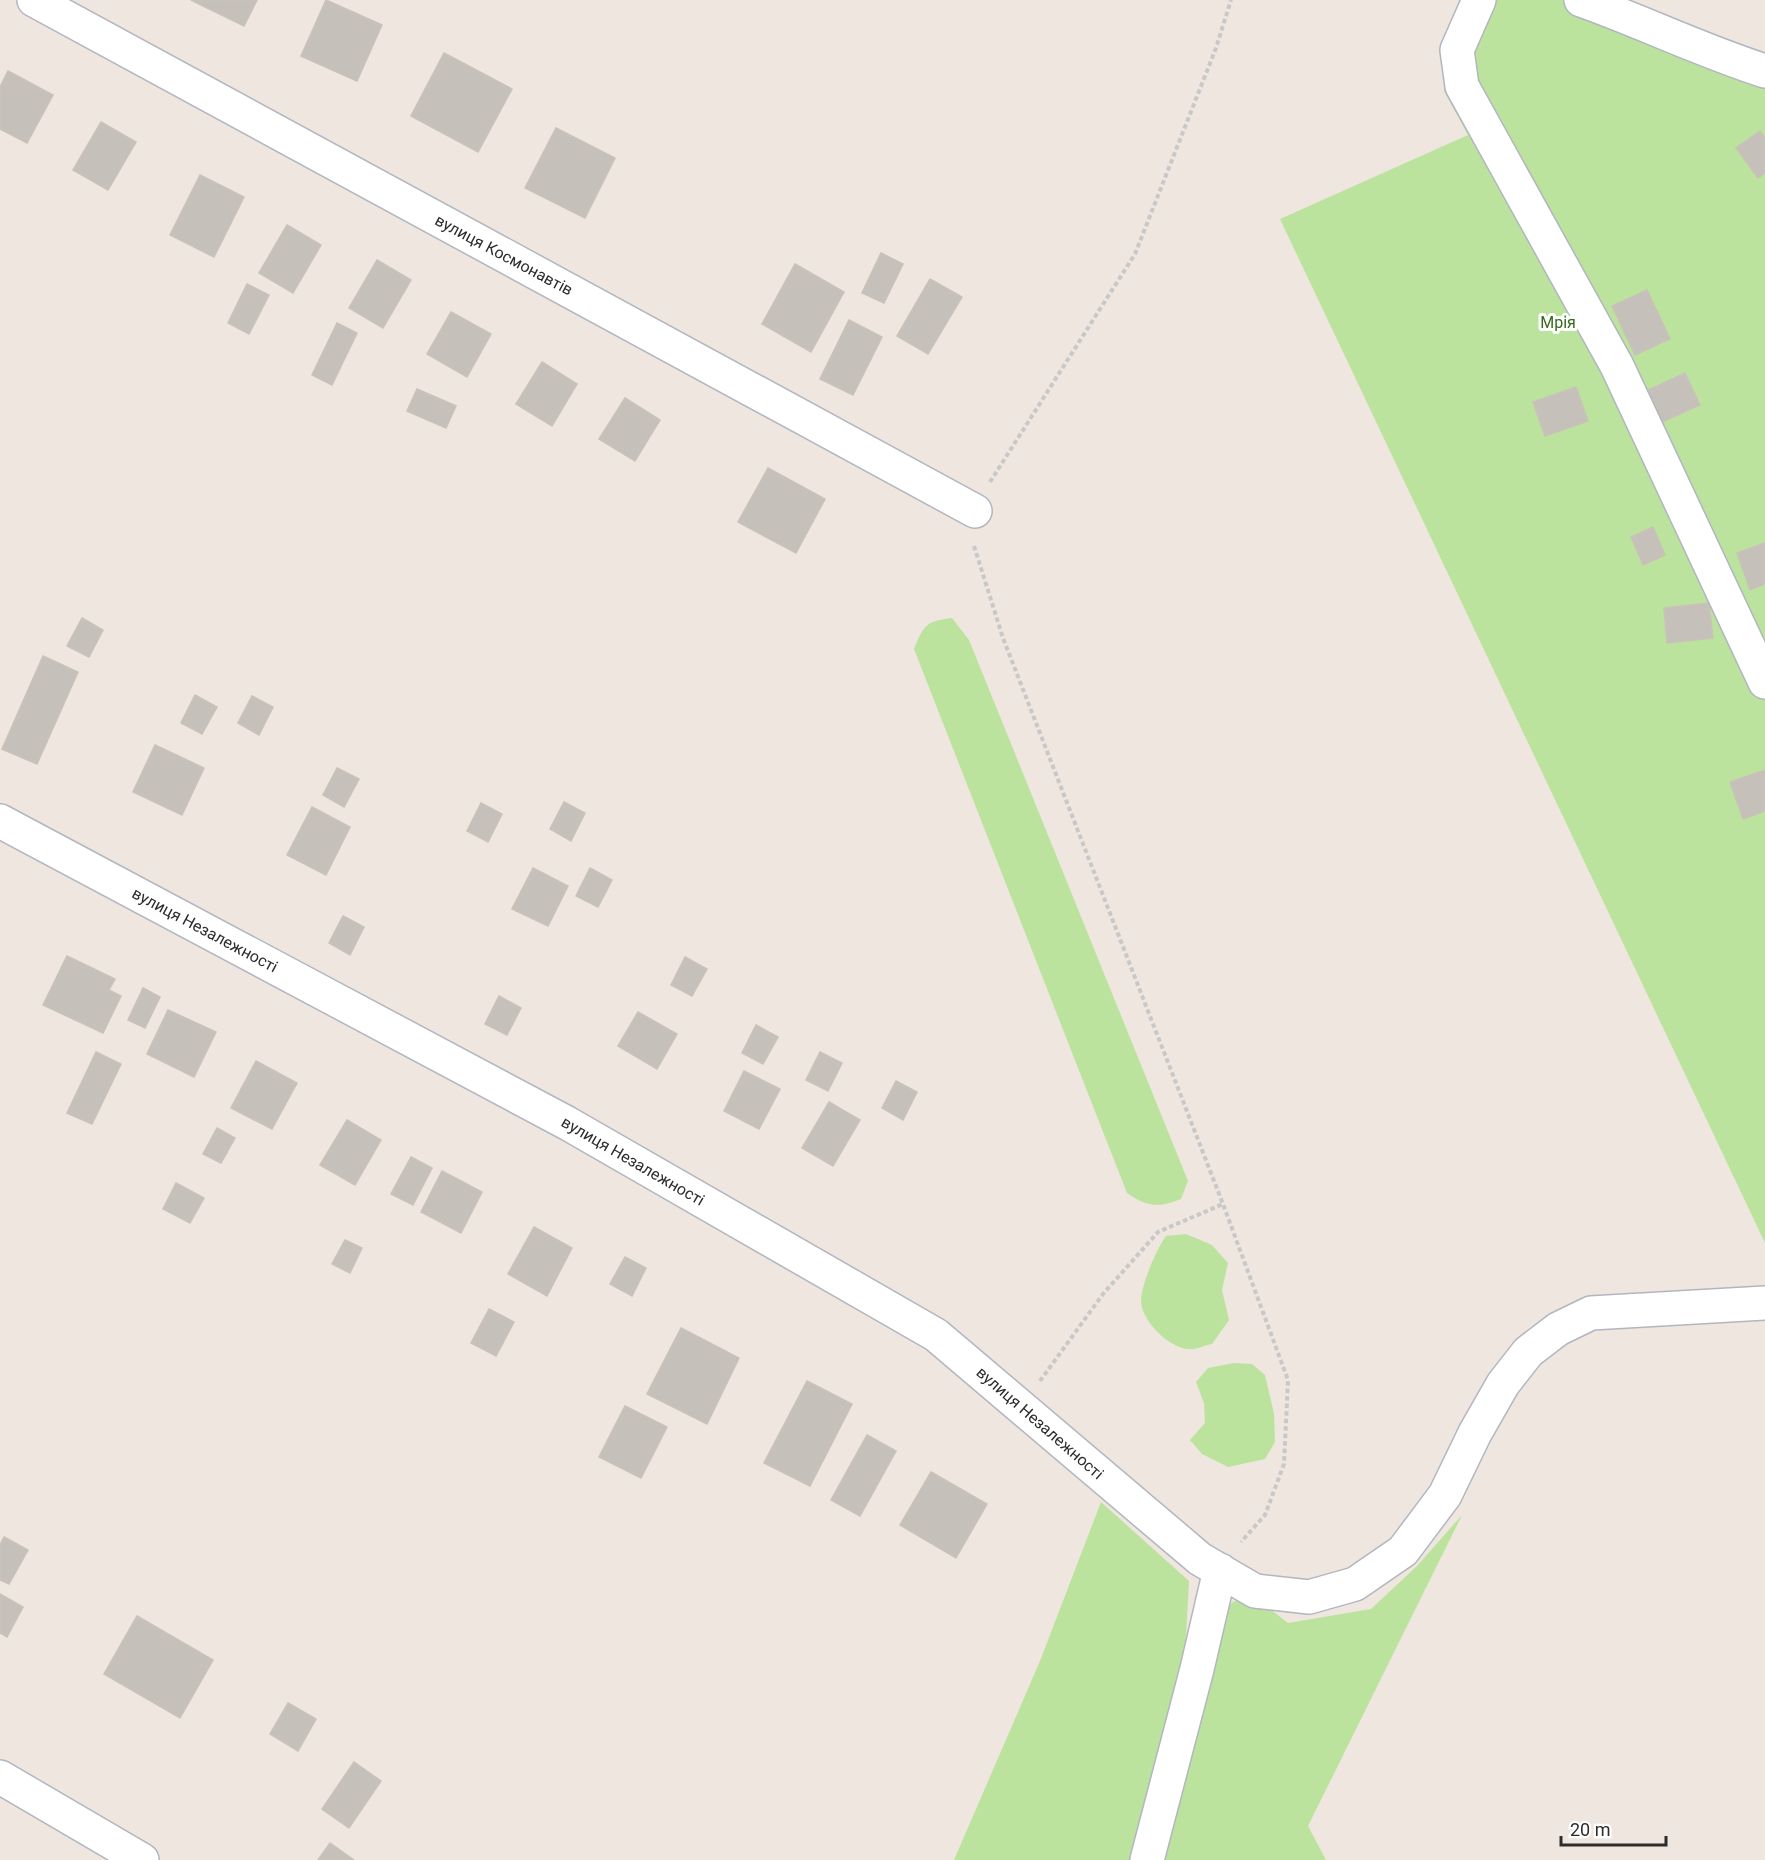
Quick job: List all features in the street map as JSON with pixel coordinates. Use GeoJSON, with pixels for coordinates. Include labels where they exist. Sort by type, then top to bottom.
{"type":"FeatureCollection","features":[{"type":"Feature","properties":{"kind":"street","name":"вулиця Космонавтів"},"geometry":{"type":"LineString","coordinates":[[34,0],[975,511]]}},
{"type":"Feature","properties":{"kind":"street"},"geometry":{"type":"LineString","coordinates":[[1479,0],[1457,50],[1462,86],[1617,366],[1765,682]]}},
{"type":"Feature","properties":{"kind":"street"},"geometry":{"type":"LineString","coordinates":[[1581,0],[1618,13],[1690,45],[1765,71]]}},
{"type":"Feature","properties":{"kind":"street","name":"вулиця Незалежності"},"geometry":{"type":"LineString","coordinates":[[0,821],[578,1128],[936,1335],[1200,1559],[1255,1591],[1309,1597],[1355,1584],[1403,1551],[1445,1495],[1474,1433],[1503,1384],[1528,1352],[1558,1329],[1591,1313],[1765,1303]]}},
{"type":"Feature","properties":{"kind":"street"},"geometry":{"type":"LineString","coordinates":[[1147,1860],[1197,1669],[1220,1570]]}},
{"type":"Feature","properties":{"kind":"street"},"geometry":{"type":"LineString","coordinates":[[0,1777],[142,1860]]}},
{"type":"Feature","properties":{"kind":"path"},"geometry":{"type":"LineString","coordinates":[[1220,1570],[1265,1515],[1284,1464],[1288,1380],[1003,638],[973,542],[975,511],[1135,254],[1233,1]]}},
{"type":"Feature","properties":{"kind":"path"},"geometry":{"type":"LineString","coordinates":[[1021,1405],[1103,1293],[1158,1232],[1222,1204]]}},
{"type":"Feature","properties":{"kind":"green space","name":"Мрія"},"geometry":{"type":"Polygon","coordinates":[[[1465,0],[1624,0],[1738,46],[1765,53],[1765,1243],[1280,219],[1468,135],[1444,91],[1443,39],[1465,0]]]}},
{"type":"Feature","properties":{"kind":"green space"},"geometry":{"type":"Polygon","coordinates":[[[952,618],[969,640],[1188,1181],[1181,1199],[1153,1205],[1127,1193],[914,649],[920,634],[927,626],[936,621],[952,618]]]}},
{"type":"Feature","properties":{"kind":"green space"},"geometry":{"type":"Polygon","coordinates":[[[1186,1234],[1212,1245],[1228,1263],[1222,1290],[1229,1320],[1212,1344],[1192,1349],[1182,1348],[1158,1333],[1146,1317],[1141,1302],[1150,1268],[1166,1236],[1186,1234]]]}},
{"type":"Feature","properties":{"kind":"green space"},"geometry":{"type":"Polygon","coordinates":[[[1234,1363],[1252,1364],[1265,1375],[1274,1414],[1275,1442],[1265,1459],[1228,1467],[1202,1454],[1190,1440],[1205,1423],[1204,1403],[1196,1382],[1208,1368],[1234,1363]]]}},
{"type":"Feature","properties":{"kind":"green space"},"geometry":{"type":"Polygon","coordinates":[[[1101,1502],[1189,1581],[1185,1655],[1135,1860],[954,1860],[1040,1661],[1101,1502]]]}},
{"type":"Feature","properties":{"kind":"green space"},"geometry":{"type":"Polygon","coordinates":[[[1462,1515],[1308,1826],[1326,1860],[1161,1860],[1223,1608],[1237,1600],[1270,1609],[1288,1623],[1371,1609],[1417,1566],[1462,1515]]]}},
{"type":"Feature","properties":{"kind":"building"},"geometry":{"type":"Polygon","coordinates":[[[191,0],[257,0],[244,26],[191,0]]]}},
{"type":"Feature","properties":{"kind":"building"},"geometry":{"type":"Polygon","coordinates":[[[326,0],[382,25],[357,81],[301,56],[326,0]]]}},
{"type":"Feature","properties":{"kind":"building"},"geometry":{"type":"Polygon","coordinates":[[[444,53],[512,89],[478,152],[411,116],[444,53]]]}},
{"type":"Feature","properties":{"kind":"building"},"geometry":{"type":"Polygon","coordinates":[[[8,71],[53,95],[27,143],[0,129],[0,87],[8,71]]]}},
{"type":"Feature","properties":{"kind":"building"},"geometry":{"type":"Polygon","coordinates":[[[101,122],[136,142],[108,190],[73,170],[101,122]]]}},
{"type":"Feature","properties":{"kind":"building"},"geometry":{"type":"Polygon","coordinates":[[[556,128],[615,158],[585,218],[525,188],[556,128]]]}},
{"type":"Feature","properties":{"kind":"building"},"geometry":{"type":"Polygon","coordinates":[[[1760,131],[1765,138],[1765,173],[1758,178],[1736,148],[1760,131]]]}},
{"type":"Feature","properties":{"kind":"building"},"geometry":{"type":"Polygon","coordinates":[[[200,175],[244,197],[214,257],[170,235],[200,175]]]}},
{"type":"Feature","properties":{"kind":"building"},"geometry":{"type":"Polygon","coordinates":[[[287,225],[321,245],[293,293],[259,273],[287,225]]]}},
{"type":"Feature","properties":{"kind":"building"},"geometry":{"type":"Polygon","coordinates":[[[881,253],[903,264],[884,303],[862,293],[881,253]]]}},
{"type":"Feature","properties":{"kind":"building"},"geometry":{"type":"Polygon","coordinates":[[[377,260],[411,280],[383,328],[349,308],[377,260]]]}},
{"type":"Feature","properties":{"kind":"building"},"geometry":{"type":"Polygon","coordinates":[[[795,264],[844,292],[811,352],[762,324],[795,264]]]}},
{"type":"Feature","properties":{"kind":"building"},"geometry":{"type":"Polygon","coordinates":[[[930,279],[962,297],[928,354],[897,336],[930,279]]]}},
{"type":"Feature","properties":{"kind":"building"},"geometry":{"type":"Polygon","coordinates":[[[247,284],[269,295],[249,334],[228,323],[247,284]]]}},
{"type":"Feature","properties":{"kind":"building"},"geometry":{"type":"Polygon","coordinates":[[[1647,290],[1670,339],[1635,355],[1612,306],[1647,290]]]}},
{"type":"Feature","properties":{"kind":"building"},"geometry":{"type":"Polygon","coordinates":[[[451,312],[491,334],[467,377],[427,354],[451,312]]]}},
{"type":"Feature","properties":{"kind":"building"},"geometry":{"type":"Polygon","coordinates":[[[849,320],[882,337],[853,395],[820,379],[849,320]]]}},
{"type":"Feature","properties":{"kind":"building"},"geometry":{"type":"Polygon","coordinates":[[[337,323],[357,333],[332,385],[312,375],[337,323]]]}},
{"type":"Feature","properties":{"kind":"building"},"geometry":{"type":"Polygon","coordinates":[[[542,362],[577,384],[552,426],[516,404],[542,362]]]}},
{"type":"Feature","properties":{"kind":"building"},"geometry":{"type":"Polygon","coordinates":[[[1685,373],[1700,405],[1662,422],[1648,390],[1685,373]]]}},
{"type":"Feature","properties":{"kind":"building"},"geometry":{"type":"Polygon","coordinates":[[[1576,387],[1588,421],[1545,436],[1533,402],[1576,387]]]}},
{"type":"Feature","properties":{"kind":"building"},"geometry":{"type":"Polygon","coordinates":[[[417,389],[456,406],[446,428],[407,411],[417,389]]]}},
{"type":"Feature","properties":{"kind":"building"},"geometry":{"type":"Polygon","coordinates":[[[625,398],[660,420],[635,461],[599,439],[625,398]]]}},
{"type":"Feature","properties":{"kind":"building"},"geometry":{"type":"Polygon","coordinates":[[[768,468],[825,499],[796,553],[738,522],[768,468]]]}},
{"type":"Feature","properties":{"kind":"building"},"geometry":{"type":"Polygon","coordinates":[[[1653,527],[1665,555],[1643,565],[1631,537],[1653,527]]]}},
{"type":"Feature","properties":{"kind":"building"},"geometry":{"type":"Polygon","coordinates":[[[1765,543],[1765,584],[1750,590],[1737,553],[1765,543]]]}},
{"type":"Feature","properties":{"kind":"building"},"geometry":{"type":"Polygon","coordinates":[[[1709,603],[1713,638],[1667,643],[1664,608],[1709,603]]]}},
{"type":"Feature","properties":{"kind":"building"},"geometry":{"type":"Polygon","coordinates":[[[82,618],[103,630],[89,657],[67,646],[82,618]]]}},
{"type":"Feature","properties":{"kind":"building"},"geometry":{"type":"Polygon","coordinates":[[[43,656],[78,672],[37,764],[2,749],[43,656]]]}},
{"type":"Feature","properties":{"kind":"building"},"geometry":{"type":"Polygon","coordinates":[[[195,695],[217,707],[202,734],[181,723],[195,695]]]}},
{"type":"Feature","properties":{"kind":"building"},"geometry":{"type":"Polygon","coordinates":[[[252,696],[273,707],[259,735],[238,723],[252,696]]]}},
{"type":"Feature","properties":{"kind":"building"},"geometry":{"type":"Polygon","coordinates":[[[155,745],[204,768],[182,815],[133,792],[155,745]]]}},
{"type":"Feature","properties":{"kind":"building"},"geometry":{"type":"Polygon","coordinates":[[[337,768],[359,779],[344,807],[323,795],[337,768]]]}},
{"type":"Feature","properties":{"kind":"building"},"geometry":{"type":"Polygon","coordinates":[[[1765,770],[1765,811],[1743,819],[1730,782],[1765,770]]]}},
{"type":"Feature","properties":{"kind":"building"},"geometry":{"type":"Polygon","coordinates":[[[564,802],[585,813],[571,841],[550,829],[564,802]]]}},
{"type":"Feature","properties":{"kind":"building"},"geometry":{"type":"Polygon","coordinates":[[[481,803],[502,814],[488,842],[467,831],[481,803]]]}},
{"type":"Feature","properties":{"kind":"building"},"geometry":{"type":"Polygon","coordinates":[[[312,807],[350,827],[326,875],[287,855],[312,807]]]}},
{"type":"Feature","properties":{"kind":"building"},"geometry":{"type":"Polygon","coordinates":[[[533,868],[568,886],[548,926],[512,909],[533,868]]]}},
{"type":"Feature","properties":{"kind":"building"},"geometry":{"type":"Polygon","coordinates":[[[590,868],[612,880],[598,907],[576,896],[590,868]]]}},
{"type":"Feature","properties":{"kind":"building"},"geometry":{"type":"Polygon","coordinates":[[[343,916],[364,927],[350,955],[329,943],[343,916]]]}},
{"type":"Feature","properties":{"kind":"building"},"geometry":{"type":"Polygon","coordinates":[[[67,956],[115,979],[109,990],[121,996],[103,1033],[43,1005],[67,956]]]}},
{"type":"Feature","properties":{"kind":"building"},"geometry":{"type":"Polygon","coordinates":[[[685,957],[707,969],[692,996],[671,985],[685,957]]]}},
{"type":"Feature","properties":{"kind":"building"},"geometry":{"type":"Polygon","coordinates":[[[143,988],[160,997],[145,1028],[128,1020],[143,988]]]}},
{"type":"Feature","properties":{"kind":"building"},"geometry":{"type":"Polygon","coordinates":[[[499,996],[521,1008],[507,1035],[485,1024],[499,996]]]}},
{"type":"Feature","properties":{"kind":"building"},"geometry":{"type":"Polygon","coordinates":[[[168,1010],[216,1032],[194,1077],[147,1054],[168,1010]]]}},
{"type":"Feature","properties":{"kind":"building"},"geometry":{"type":"Polygon","coordinates":[[[638,1012],[677,1034],[657,1069],[618,1046],[638,1012]]]}},
{"type":"Feature","properties":{"kind":"building"},"geometry":{"type":"Polygon","coordinates":[[[756,1025],[778,1037],[763,1064],[742,1053],[756,1025]]]}},
{"type":"Feature","properties":{"kind":"building"},"geometry":{"type":"Polygon","coordinates":[[[96,1052],[121,1064],[92,1124],[67,1113],[96,1052]]]}},
{"type":"Feature","properties":{"kind":"building"},"geometry":{"type":"Polygon","coordinates":[[[820,1052],[842,1063],[828,1091],[806,1080],[820,1052]]]}},
{"type":"Feature","properties":{"kind":"building"},"geometry":{"type":"Polygon","coordinates":[[[256,1061],[297,1083],[272,1129],[231,1108],[256,1061]]]}},
{"type":"Feature","properties":{"kind":"building"},"geometry":{"type":"Polygon","coordinates":[[[744,1071],[780,1089],[759,1129],[724,1111],[744,1071]]]}},
{"type":"Feature","properties":{"kind":"building"},"geometry":{"type":"Polygon","coordinates":[[[896,1081],[917,1092],[903,1120],[882,1108],[896,1081]]]}},
{"type":"Feature","properties":{"kind":"building"},"geometry":{"type":"Polygon","coordinates":[[[829,1102],[860,1120],[833,1166],[802,1148],[829,1102]]]}},
{"type":"Feature","properties":{"kind":"building"},"geometry":{"type":"Polygon","coordinates":[[[347,1120],[381,1140],[355,1185],[320,1165],[347,1120]]]}},
{"type":"Feature","properties":{"kind":"building"},"geometry":{"type":"Polygon","coordinates":[[[217,1128],[235,1138],[221,1163],[203,1154],[217,1128]]]}},
{"type":"Feature","properties":{"kind":"building"},"geometry":{"type":"Polygon","coordinates":[[[411,1157],[432,1168],[413,1205],[391,1194],[411,1157]]]}},
{"type":"Feature","properties":{"kind":"building"},"geometry":{"type":"Polygon","coordinates":[[[442,1171],[482,1192],[461,1233],[421,1212],[442,1171]]]}},
{"type":"Feature","properties":{"kind":"building"},"geometry":{"type":"Polygon","coordinates":[[[176,1183],[204,1198],[190,1223],[163,1209],[176,1183]]]}},
{"type":"Feature","properties":{"kind":"building"},"geometry":{"type":"Polygon","coordinates":[[[534,1227],[572,1248],[547,1296],[508,1274],[534,1227]]]}},
{"type":"Feature","properties":{"kind":"building"},"geometry":{"type":"Polygon","coordinates":[[[345,1240],[362,1248],[350,1273],[332,1264],[345,1240]]]}},
{"type":"Feature","properties":{"kind":"building"},"geometry":{"type":"Polygon","coordinates":[[[625,1257],[646,1268],[632,1296],[610,1284],[625,1257]]]}},
{"type":"Feature","properties":{"kind":"building"},"geometry":{"type":"Polygon","coordinates":[[[489,1309],[514,1322],[496,1356],[471,1343],[489,1309]]]}},
{"type":"Feature","properties":{"kind":"building"},"geometry":{"type":"Polygon","coordinates":[[[681,1328],[739,1358],[707,1424],[647,1394],[681,1328]]]}},
{"type":"Feature","properties":{"kind":"building"},"geometry":{"type":"Polygon","coordinates":[[[807,1381],[852,1404],[810,1486],[764,1463],[807,1381]]]}},
{"type":"Feature","properties":{"kind":"building"},"geometry":{"type":"Polygon","coordinates":[[[625,1406],[667,1427],[641,1478],[599,1457],[625,1406]]]}},
{"type":"Feature","properties":{"kind":"building"},"geometry":{"type":"Polygon","coordinates":[[[867,1435],[896,1451],[860,1516],[831,1500],[867,1435]]]}},
{"type":"Feature","properties":{"kind":"building"},"geometry":{"type":"Polygon","coordinates":[[[931,1472],[987,1504],[956,1558],[900,1525],[931,1472]]]}},
{"type":"Feature","properties":{"kind":"building"},"geometry":{"type":"Polygon","coordinates":[[[4,1537],[28,1550],[9,1584],[0,1580],[0,1545],[4,1537]]]}},
{"type":"Feature","properties":{"kind":"building"},"geometry":{"type":"Polygon","coordinates":[[[0,1594],[23,1607],[7,1637],[0,1633],[0,1594]]]}},
{"type":"Feature","properties":{"kind":"building"},"geometry":{"type":"Polygon","coordinates":[[[137,1616],[213,1660],[180,1718],[104,1674],[137,1616]]]}},
{"type":"Feature","properties":{"kind":"building"},"geometry":{"type":"Polygon","coordinates":[[[288,1703],[316,1719],[298,1751],[270,1734],[288,1703]]]}},
{"type":"Feature","properties":{"kind":"building"},"geometry":{"type":"Polygon","coordinates":[[[354,1762],[381,1781],[349,1828],[322,1809],[354,1762]]]}},
{"type":"Feature","properties":{"kind":"building"},"geometry":{"type":"Polygon","coordinates":[[[330,1843],[354,1860],[318,1860],[330,1843]]]}}]}
